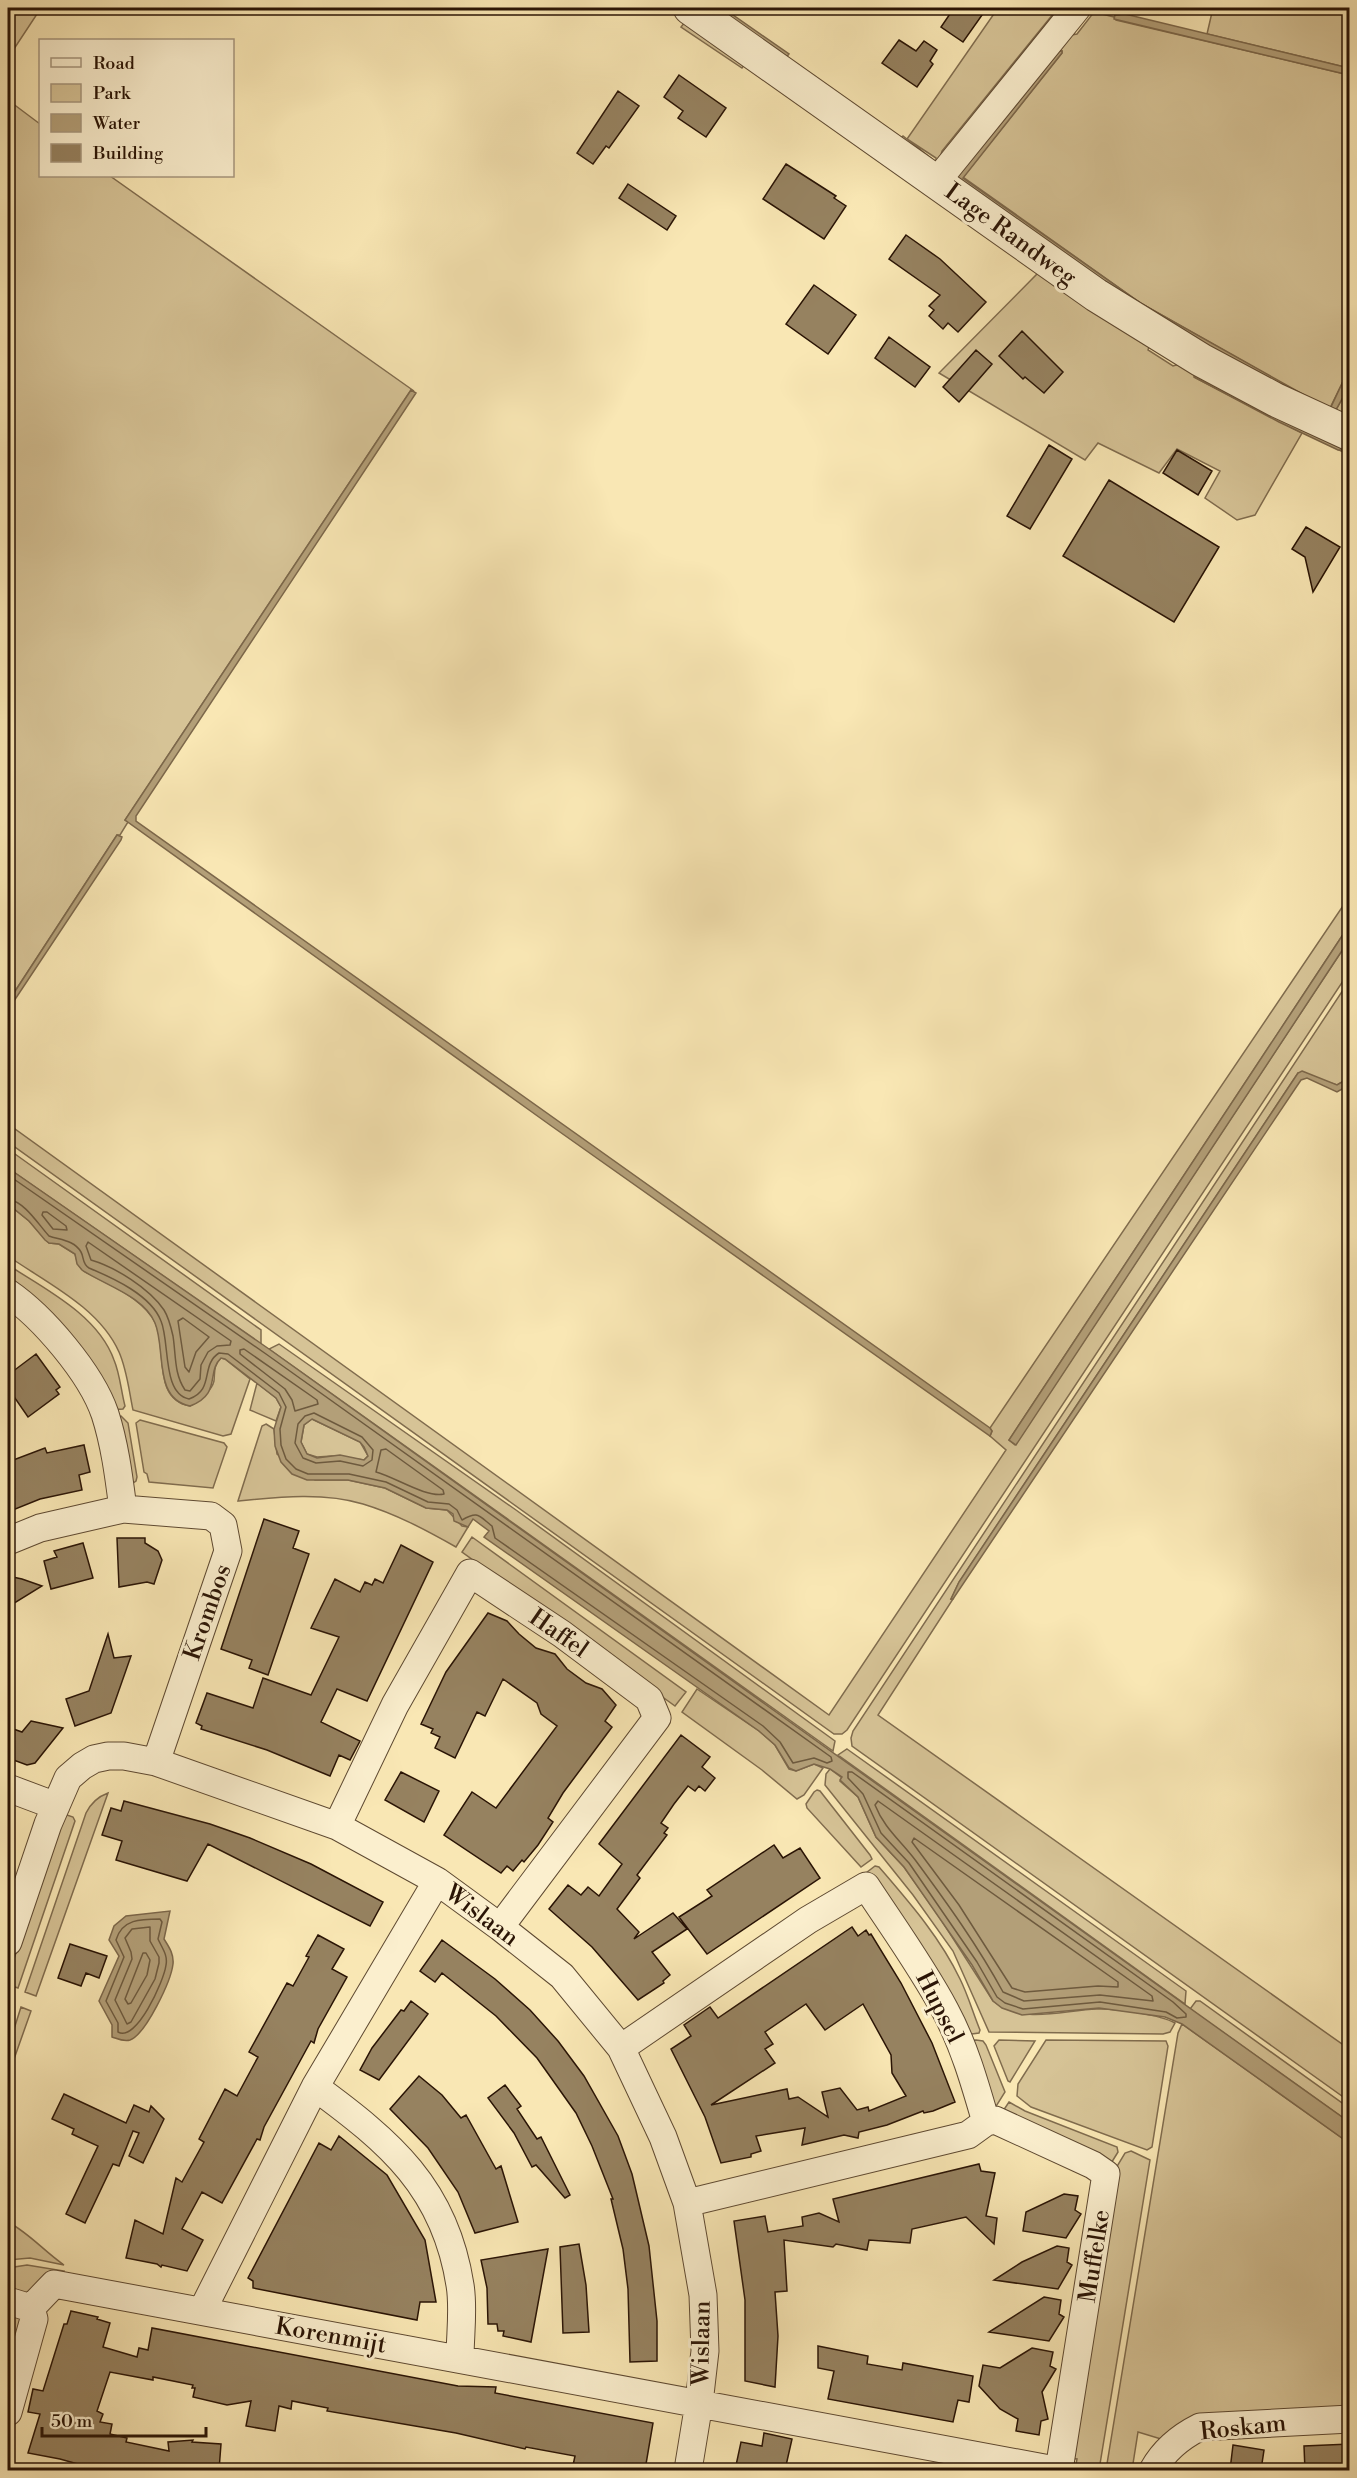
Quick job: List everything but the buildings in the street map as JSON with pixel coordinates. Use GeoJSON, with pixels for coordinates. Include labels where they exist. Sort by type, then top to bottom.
{"type":"FeatureCollection","features":[{"type":"Feature","properties":{"kind":"street","name":"Lage Randweg"},"geometry":{"type":"LineString","coordinates":[[690,8],[1096,295],[1192,354],[1276,400],[1350,434]]}},
{"type":"Feature","properties":{"kind":"street"},"geometry":{"type":"LineString","coordinates":[[937,181],[1077,8]]}},
{"type":"Feature","properties":{"kind":"street"},"geometry":{"type":"LineString","coordinates":[[8,1293],[24,1304],[63,1345],[94,1392],[105,1413],[115,1453],[123,1509]]}},
{"type":"Feature","properties":{"kind":"street","name":"Krombos"},"geometry":{"type":"LineString","coordinates":[[8,1541],[40,1528],[123,1509],[211,1516],[223,1525],[228,1551],[156,1762]]}},
{"type":"Feature","properties":{"kind":"street","name":"Haffel"},"geometry":{"type":"LineString","coordinates":[[337,1826],[395,1705],[470,1573],[562,1634],[649,1698],[657,1718],[500,1927]]}},
{"type":"Feature","properties":{"kind":"street","name":"Wislaan"},"geometry":{"type":"LineString","coordinates":[[8,1942],[68,1778],[94,1759],[124,1756],[156,1762],[337,1826],[437,1881],[500,1927],[562,1976],[621,2048],[663,2137],[687,2203],[703,2295],[705,2351],[688,2470]]}},
{"type":"Feature","properties":{"kind":"street"},"geometry":{"type":"LineString","coordinates":[[8,1788],[56,1806]]}},
{"type":"Feature","properties":{"kind":"street"},"geometry":{"type":"LineString","coordinates":[[202,2311],[315,2087],[437,1881]]}},
{"type":"Feature","properties":{"kind":"street","name":"Hupsel"},"geometry":{"type":"LineString","coordinates":[[621,2048],[807,1920],[866,1886],[913,1955],[946,2011],[972,2074],[986,2122]]}},
{"type":"Feature","properties":{"kind":"street"},"geometry":{"type":"LineString","coordinates":[[315,2087],[362,2121],[405,2162],[435,2203],[450,2238],[461,2287],[460,2359]]}},
{"type":"Feature","properties":{"kind":"street","name":"Muffelke"},"geometry":{"type":"LineString","coordinates":[[699,2403],[1057,2470],[1106,2174],[1093,2165],[1015,2127],[995,2120],[986,2122]]}},
{"type":"Feature","properties":{"kind":"street"},"geometry":{"type":"LineString","coordinates":[[687,2203],[968,2135],[986,2122]]}},
{"type":"Feature","properties":{"kind":"street","name":"Korenmijt"},"geometry":{"type":"LineString","coordinates":[[19,2304],[54,2284],[699,2403]]}},
{"type":"Feature","properties":{"kind":"street"},"geometry":{"type":"LineString","coordinates":[[8,2412],[34,2319],[19,2304]]}},
{"type":"Feature","properties":{"kind":"street","name":"Roskam"},"geometry":{"type":"LineString","coordinates":[[1153,2470],[1160,2458],[1178,2440],[1200,2427],[1350,2419]]}},
{"type":"Feature","properties":{"kind":"green space"},"geometry":{"type":"Polygon","coordinates":[[[8,8],[41,8],[8,58],[8,8]]]}},
{"type":"Feature","properties":{"kind":"green space"},"geometry":{"type":"Polygon","coordinates":[[[998,8],[1058,8],[942,151],[937,168],[900,139],[903,136],[936,162],[936,158],[907,139],[998,8]]]}},
{"type":"Feature","properties":{"kind":"green space"},"geometry":{"type":"Polygon","coordinates":[[[1083,8],[1097,8],[1089,12],[1071,35],[1077,34],[1094,12],[1114,17],[1116,20],[1349,75],[1349,369],[1330,408],[1333,411],[1337,408],[1349,386],[1349,415],[1342,415],[1349,420],[1349,426],[1235,369],[1118,298],[957,185],[953,174],[958,162],[1083,8]],[[1058,51],[958,174],[958,178],[1150,312],[1229,359],[1304,399],[1315,402],[1142,304],[963,177],[1062,51],[1058,51]]]}},
{"type":"Feature","properties":{"kind":"green space"},"geometry":{"type":"Polygon","coordinates":[[[1213,8],[1349,8],[1349,68],[1207,34],[1213,8]]]}},
{"type":"Feature","properties":{"kind":"green space"},"geometry":{"type":"Polygon","coordinates":[[[685,22],[745,64],[742,68],[681,27],[685,22]]]}},
{"type":"Feature","properties":{"kind":"green space"},"geometry":{"type":"Polygon","coordinates":[[[8,100],[39,123],[39,177],[111,177],[414,391],[411,390],[125,820],[128,822],[120,835],[117,835],[8,1002],[8,100]]]}},
{"type":"Feature","properties":{"kind":"green space"},"geometry":{"type":"Polygon","coordinates":[[[1038,273],[1150,344],[1148,350],[1173,366],[1180,364],[1349,444],[1349,455],[1194,377],[1302,433],[1255,515],[1237,520],[1205,498],[1220,471],[1177,449],[1159,473],[1098,443],[1085,460],[939,373],[1038,273]]]}},
{"type":"Feature","properties":{"kind":"green space"},"geometry":{"type":"Polygon","coordinates":[[[1349,895],[1349,928],[1009,1440],[1015,1445],[1349,940],[1349,972],[847,1730],[842,1734],[834,1734],[8,1142],[8,1124],[829,1715],[1006,1450],[990,1436],[992,1431],[990,1428],[1349,895]]]}},
{"type":"Feature","properties":{"kind":"green space"},"geometry":{"type":"Polygon","coordinates":[[[1349,981],[1349,1078],[1337,1085],[1298,1073],[959,1582],[951,1599],[953,1599],[878,1715],[1349,2049],[1349,2101],[852,1746],[851,1738],[853,1731],[1349,981]]]}},
{"type":"Feature","properties":{"kind":"green space"},"geometry":{"type":"Polygon","coordinates":[[[8,1149],[261,1330],[261,1344],[8,1168],[8,1149]]]}},
{"type":"Feature","properties":{"kind":"green space"},"geometry":{"type":"Polygon","coordinates":[[[8,1204],[29,1221],[49,1243],[59,1244],[75,1254],[84,1272],[122,1291],[146,1310],[157,1328],[162,1368],[169,1393],[177,1401],[190,1406],[205,1395],[213,1384],[216,1366],[221,1358],[250,1379],[231,1434],[223,1436],[133,1410],[122,1359],[110,1336],[85,1309],[70,1297],[8,1256],[8,1204]]]}},
{"type":"Feature","properties":{"kind":"green space"},"geometry":{"type":"Polygon","coordinates":[[[8,1265],[69,1305],[96,1330],[116,1365],[125,1406],[123,1409],[110,1410],[8,1282],[8,1265]]]}},
{"type":"Feature","properties":{"kind":"green space"},"geometry":{"type":"Polygon","coordinates":[[[279,1344],[516,1510],[835,1741],[833,1751],[269,1349],[279,1344]]]}},
{"type":"Feature","properties":{"kind":"green space"},"geometry":{"type":"Polygon","coordinates":[[[257,1383],[276,1398],[281,1407],[276,1421],[250,1410],[257,1383]]]}},
{"type":"Feature","properties":{"kind":"green space"},"geometry":{"type":"Polygon","coordinates":[[[121,1416],[128,1423],[137,1477],[133,1483],[116,1417],[121,1416]]]}},
{"type":"Feature","properties":{"kind":"green space"},"geometry":{"type":"Polygon","coordinates":[[[312,1419],[360,1442],[368,1456],[364,1460],[332,1456],[317,1457],[307,1454],[301,1442],[304,1425],[312,1419]]]}},
{"type":"Feature","properties":{"kind":"green space"},"geometry":{"type":"Polygon","coordinates":[[[140,1420],[224,1443],[227,1447],[213,1488],[149,1482],[144,1472],[136,1423],[140,1420]]]}},
{"type":"Feature","properties":{"kind":"green space"},"geometry":{"type":"Polygon","coordinates":[[[266,1424],[274,1429],[277,1454],[315,1480],[348,1480],[385,1488],[426,1508],[447,1510],[462,1526],[468,1527],[456,1547],[399,1518],[348,1500],[301,1496],[238,1501],[262,1426],[266,1424]]]}},
{"type":"Feature","properties":{"kind":"green space"},"geometry":{"type":"Polygon","coordinates":[[[472,1537],[686,1692],[675,1706],[462,1552],[472,1537]]]}},
{"type":"Feature","properties":{"kind":"green space"},"geometry":{"type":"Polygon","coordinates":[[[697,1689],[759,1731],[775,1745],[789,1769],[796,1771],[814,1764],[823,1768],[804,1795],[797,1799],[762,1770],[682,1712],[697,1689]]]}},
{"type":"Feature","properties":{"kind":"green space"},"geometry":{"type":"Polygon","coordinates":[[[847,1749],[1186,1991],[1185,2004],[838,1755],[847,1749]]]}},
{"type":"Feature","properties":{"kind":"green space"},"geometry":{"type":"Polygon","coordinates":[[[830,1769],[842,1778],[840,1781],[858,1797],[876,1837],[904,1867],[993,2001],[1017,2013],[1044,2014],[1097,2009],[1138,2013],[1175,2023],[1170,2032],[1163,2034],[989,2032],[953,1951],[913,1895],[825,1785],[826,1774],[830,1769]]]}},
{"type":"Feature","properties":{"kind":"green space"},"geometry":{"type":"Polygon","coordinates":[[[817,1790],[870,1855],[872,1859],[861,1867],[807,1808],[806,1804],[817,1790]]]}},
{"type":"Feature","properties":{"kind":"green space"},"geometry":{"type":"Polygon","coordinates":[[[108,1793],[36,1996],[25,1992],[86,1813],[95,1801],[108,1793]]]}},
{"type":"Feature","properties":{"kind":"green space"},"geometry":{"type":"Polygon","coordinates":[[[64,1814],[73,1817],[75,1821],[18,1988],[9,1985],[8,1976],[64,1814]]]}},
{"type":"Feature","properties":{"kind":"green space"},"geometry":{"type":"Polygon","coordinates":[[[875,1866],[879,1867],[913,1907],[943,1949],[963,1985],[980,2030],[979,2033],[964,2035],[866,1873],[875,1866]]]}},
{"type":"Feature","properties":{"kind":"green space"},"geometry":{"type":"Polygon","coordinates":[[[1196,2001],[1200,2001],[1349,2108],[1349,2122],[1190,2009],[1196,2001]]]}},
{"type":"Feature","properties":{"kind":"green space"},"geometry":{"type":"Polygon","coordinates":[[[21,2007],[31,2011],[8,2076],[8,2048],[21,2007]]]}},
{"type":"Feature","properties":{"kind":"green space"},"geometry":{"type":"Polygon","coordinates":[[[1182,2024],[1349,2143],[1349,2407],[1161,2439],[1138,2432],[1132,2470],[1106,2470],[1178,2033],[1182,2024]]]}},
{"type":"Feature","properties":{"kind":"green space"},"geometry":{"type":"Polygon","coordinates":[[[999,2040],[1035,2041],[1010,2082],[994,2046],[999,2040]]]}},
{"type":"Feature","properties":{"kind":"green space"},"geometry":{"type":"Polygon","coordinates":[[[1046,2040],[1166,2041],[1168,2046],[1152,2147],[1147,2150],[1031,2107],[1017,2096],[1018,2084],[1046,2040]]]}},
{"type":"Feature","properties":{"kind":"green space"},"geometry":{"type":"Polygon","coordinates":[[[966,2041],[983,2041],[986,2045],[1005,2092],[995,2108],[966,2041]]]}},
{"type":"Feature","properties":{"kind":"green space"},"geometry":{"type":"Polygon","coordinates":[[[1009,2102],[1025,2111],[1117,2147],[1118,2152],[1110,2165],[1001,2114],[1009,2102]]]}},
{"type":"Feature","properties":{"kind":"green space"},"geometry":{"type":"Polygon","coordinates":[[[1131,2151],[1150,2160],[1099,2470],[1075,2470],[1077,2459],[1069,2458],[1116,2168],[1125,2153],[1131,2151]]]}},
{"type":"Feature","properties":{"kind":"green space"},"geometry":{"type":"Polygon","coordinates":[[[8,2222],[64,2265],[30,2258],[8,2260],[8,2222]]]}},
{"type":"Feature","properties":{"kind":"green space"},"geometry":{"type":"Polygon","coordinates":[[[27,2265],[64,2271],[62,2275],[29,2294],[8,2291],[8,2268],[27,2265]]]}},
{"type":"Feature","properties":{"kind":"green space"},"geometry":{"type":"Polygon","coordinates":[[[8,2306],[22,2317],[8,2386],[8,2306]]]}},
{"type":"Feature","properties":{"kind":"water"},"geometry":{"type":"Polygon","coordinates":[[[713,8],[723,8],[789,54],[785,59],[713,8]]]}},
{"type":"Feature","properties":{"kind":"water"},"geometry":{"type":"Polygon","coordinates":[[[1125,14],[1349,68],[1349,75],[1114,19],[1115,15],[1125,14]]]}},
{"type":"Feature","properties":{"kind":"water"},"geometry":{"type":"Polygon","coordinates":[[[1058,51],[1062,53],[963,178],[1142,304],[1315,401],[1229,359],[1124,295],[957,177],[1058,51]]]}},
{"type":"Feature","properties":{"kind":"water"},"geometry":{"type":"Polygon","coordinates":[[[1349,369],[1349,386],[1337,408],[1330,409],[1349,369]]]}},
{"type":"Feature","properties":{"kind":"water"},"geometry":{"type":"Polygon","coordinates":[[[1194,373],[1343,450],[1338,450],[1279,422],[1194,377],[1194,373]]]}},
{"type":"Feature","properties":{"kind":"water"},"geometry":{"type":"Polygon","coordinates":[[[411,390],[416,393],[136,816],[136,821],[990,1428],[992,1431],[990,1436],[550,1125],[125,820],[411,390]]]}},
{"type":"Feature","properties":{"kind":"water"},"geometry":{"type":"Polygon","coordinates":[[[1349,769],[1350,895],[1349,897],[1345,893],[1349,769]]]}},
{"type":"Feature","properties":{"kind":"water"},"geometry":{"type":"Polygon","coordinates":[[[117,835],[122,837],[121,840],[8,1010],[8,1002],[117,835]]]}},
{"type":"Feature","properties":{"kind":"water"},"geometry":{"type":"Polygon","coordinates":[[[1349,928],[1349,940],[1016,1445],[1009,1440],[1349,928]]]}},
{"type":"Feature","properties":{"kind":"water"},"geometry":{"type":"Polygon","coordinates":[[[1302,1071],[1337,1085],[1349,1078],[1349,1085],[1337,1092],[1307,1078],[1301,1080],[951,1599],[959,1582],[1298,1073],[1302,1071]]]}},
{"type":"Feature","properties":{"kind":"water"},"geometry":{"type":"Polygon","coordinates":[[[8,1168],[269,1349],[1349,2122],[1349,2143],[1182,2024],[1165,2017],[1099,2008],[1022,2015],[1002,2008],[993,2001],[972,1965],[904,1867],[876,1837],[858,1797],[840,1780],[842,1777],[830,1769],[814,1764],[796,1771],[789,1768],[775,1745],[759,1731],[484,1537],[489,1531],[473,1519],[468,1527],[454,1521],[453,1514],[447,1510],[426,1508],[385,1488],[348,1480],[307,1480],[292,1474],[281,1462],[275,1446],[274,1429],[281,1407],[276,1398],[225,1359],[221,1358],[217,1364],[210,1389],[200,1401],[190,1406],[178,1401],[170,1394],[166,1384],[158,1334],[150,1314],[133,1298],[82,1270],[77,1264],[75,1254],[59,1244],[49,1243],[29,1221],[8,1204],[8,1168]],[[312,1419],[304,1425],[301,1442],[307,1454],[317,1458],[340,1455],[364,1460],[368,1456],[360,1442],[312,1419]]]}},
{"type":"Feature","properties":{"kind":"water"},"geometry":{"type":"Polygon","coordinates":[[[170,1911],[164,1939],[172,1954],[173,1964],[163,1994],[150,2018],[136,2036],[126,2041],[112,2037],[112,2025],[99,2001],[119,1956],[109,1940],[114,1926],[126,1916],[170,1911]]]}}]}
